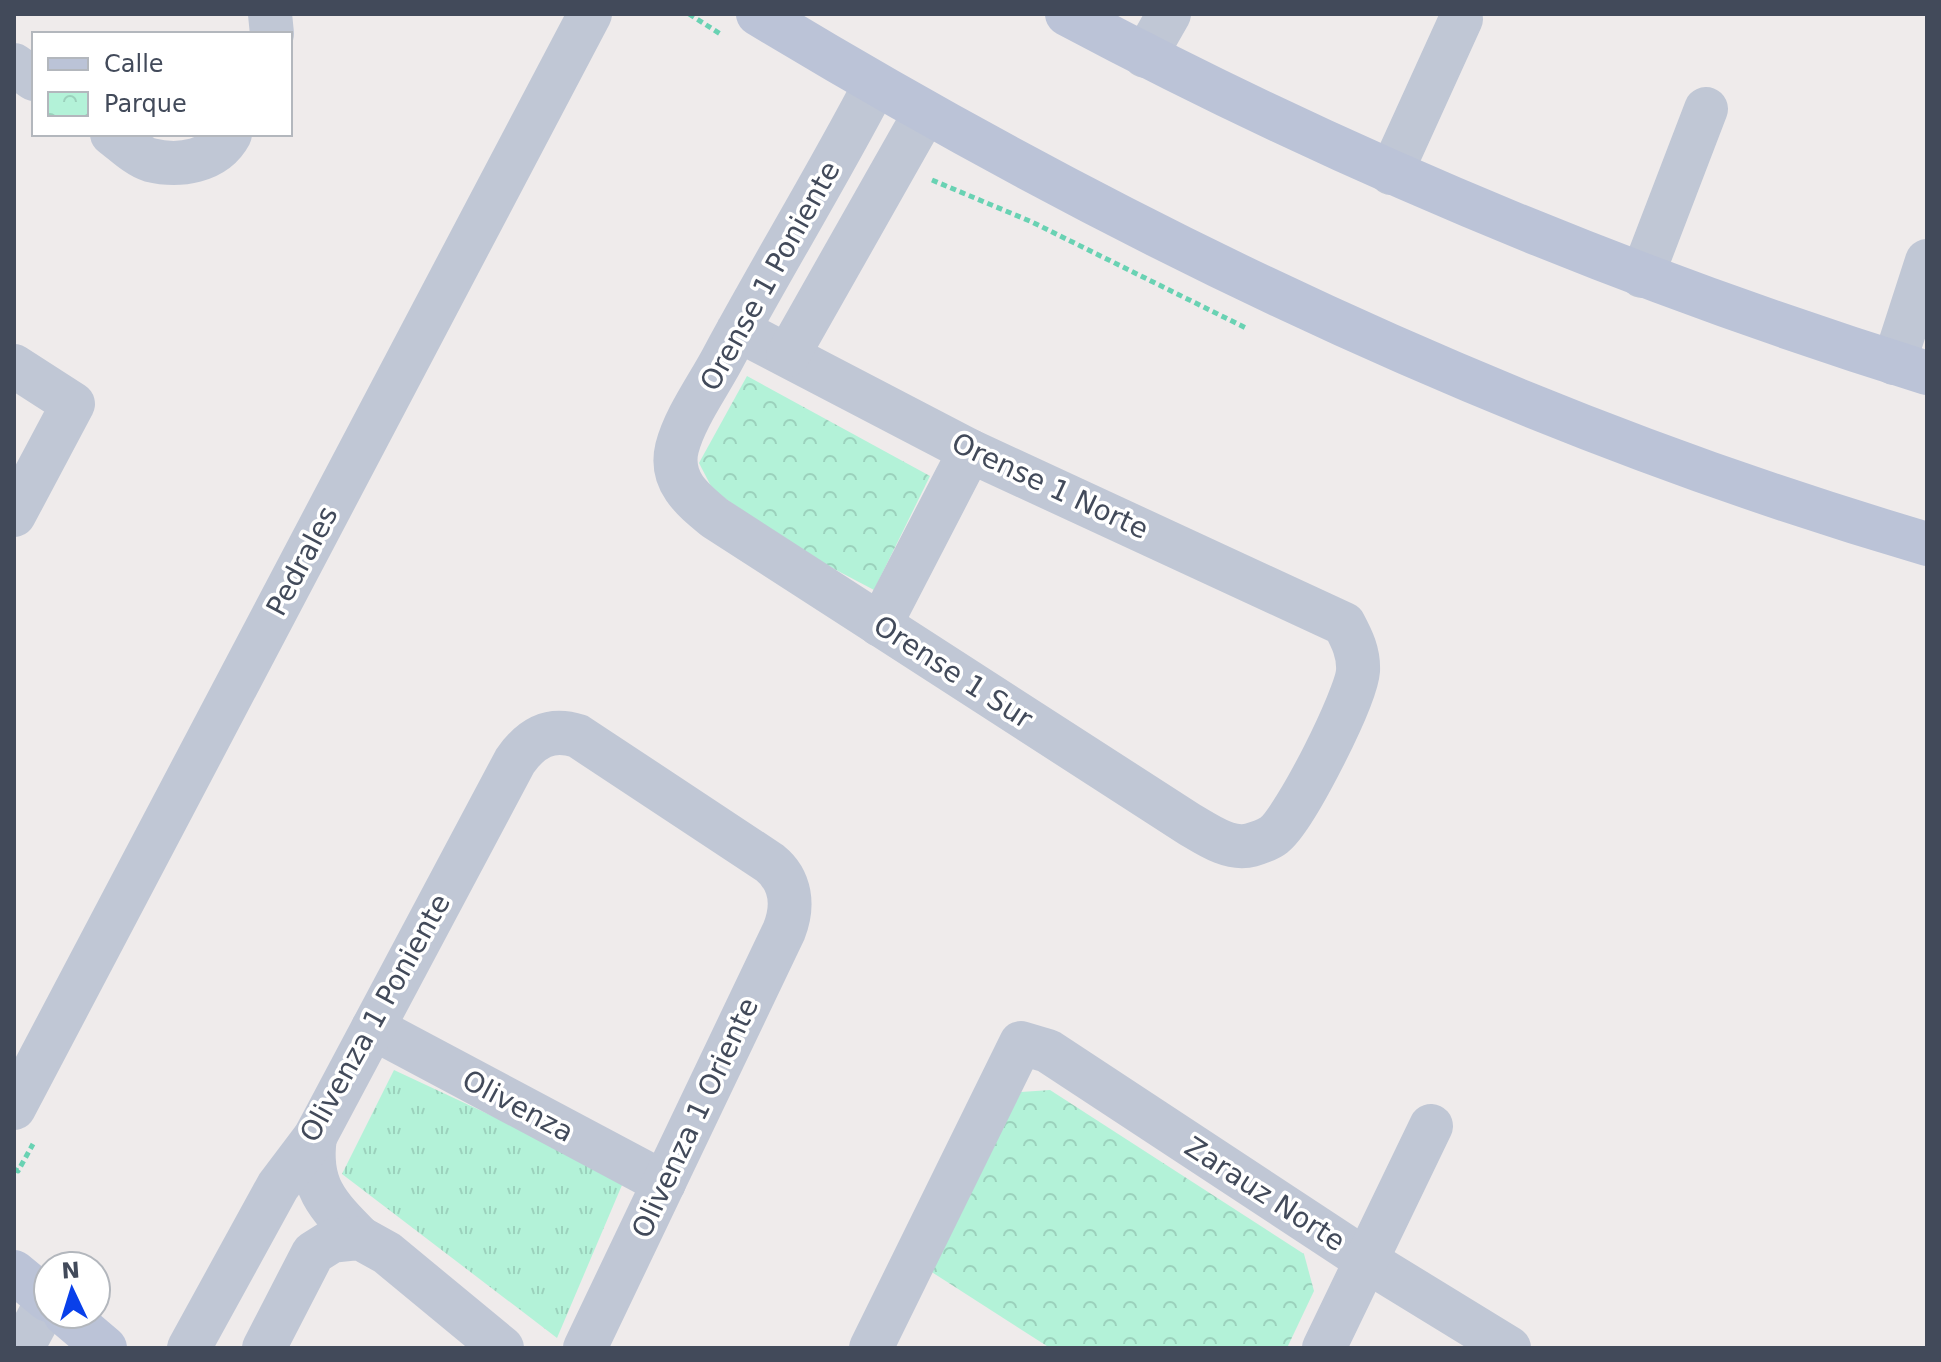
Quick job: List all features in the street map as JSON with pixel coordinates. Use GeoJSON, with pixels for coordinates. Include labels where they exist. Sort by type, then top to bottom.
{"type":"FeatureCollection","features":[{"type":"Feature","properties":{"kind":"street","name":"Pedrales"},"geometry":{"type":"LineString","coordinates":[[14,1108],[590,14]]}},
{"type":"Feature","properties":{"kind":"street"},"geometry":{"type":"LineString","coordinates":[[758,14],[875,85],[1076,195],[1218,266],[1470,381],[1598,433],[1777,497],[1927,544]]}},
{"type":"Feature","properties":{"kind":"street"},"geometry":{"type":"LineString","coordinates":[[1067,14],[1145,56],[1391,173],[1642,276],[1911,368],[1927,261]]}},
{"type":"Feature","properties":{"kind":"street"},"geometry":{"type":"LineString","coordinates":[[1145,56],[1169,14]]}},
{"type":"Feature","properties":{"kind":"street"},"geometry":{"type":"LineString","coordinates":[[1391,173],[1461,19]]}},
{"type":"Feature","properties":{"kind":"street"},"geometry":{"type":"LineString","coordinates":[[14,65],[32,78]]}},
{"type":"Feature","properties":{"kind":"street","name":"Orense 1 Poniente"},"geometry":{"type":"LineString","coordinates":[[677,471],[677,449],[738,330],[875,85]]}},
{"type":"Feature","properties":{"kind":"street"},"geometry":{"type":"LineString","coordinates":[[1642,276],[1706,109]]}},
{"type":"Feature","properties":{"kind":"street","name":"Orense 1 Poniente"},"geometry":{"type":"LineString","coordinates":[[788,355],[925,113]]}},
{"type":"Feature","properties":{"kind":"street"},"geometry":{"type":"LineString","coordinates":[[115,136],[148,159],[216,148]]}},
{"type":"Feature","properties":{"kind":"street","name":"Orense 1 Norte"},"geometry":{"type":"LineString","coordinates":[[738,330],[970,451],[1344,624],[1355,646],[1358,669],[1352,697],[1304,788],[1274,835],[1249,846]]}},
{"type":"Feature","properties":{"kind":"street"},"geometry":{"type":"LineString","coordinates":[[14,366],[73,404],[14,515]]}},
{"type":"Feature","properties":{"kind":"street"},"geometry":{"type":"LineString","coordinates":[[880,625],[970,451]]}},
{"type":"Feature","properties":{"kind":"street","name":"Orense 1 Sur"},"geometry":{"type":"LineString","coordinates":[[677,471],[686,495],[715,518],[1189,824],[1219,841],[1249,846]]}},
{"type":"Feature","properties":{"kind":"street","name":"Olivenza 1 Oriente"},"geometry":{"type":"LineString","coordinates":[[542,736],[555,732],[578,736],[770,863],[786,884],[790,899],[788,921],[585,1348]]}},
{"type":"Feature","properties":{"kind":"street","name":"Olivenza 1 Poniente"},"geometry":{"type":"LineString","coordinates":[[189,1348],[278,1186],[315,1137],[515,761],[525,748],[542,736]]}},
{"type":"Feature","properties":{"kind":"street","name":"Olivenza"},"geometry":{"type":"LineString","coordinates":[[373,1028],[664,1183]]}},
{"type":"Feature","properties":{"kind":"street","name":"Zarauz Norte"},"geometry":{"type":"LineString","coordinates":[[871,1348],[1021,1043],[1048,1051],[1367,1261],[1509,1348]]}},
{"type":"Feature","properties":{"kind":"street"},"geometry":{"type":"LineString","coordinates":[[1324,1348],[1431,1126]]}},
{"type":"Feature","properties":{"kind":"street"},"geometry":{"type":"LineString","coordinates":[[315,1137],[312,1159],[318,1185],[339,1217],[360,1238],[387,1253],[502,1348]]}},
{"type":"Feature","properties":{"kind":"street"},"geometry":{"type":"LineString","coordinates":[[264,1348],[313,1253],[332,1241],[360,1238]]}},
{"type":"Feature","properties":{"kind":"street"},"geometry":{"type":"LineString","coordinates":[[14,1272],[32,1287]]}},
{"type":"Feature","properties":{"kind":"street"},"geometry":{"type":"LineString","coordinates":[[22,1348],[32,1330]]}},
{"type":"Feature","properties":{"kind":"green space"},"geometry":{"type":"Polygon","coordinates":[[[747,376],[930,476],[874,590],[800,551],[713,490],[699,463],[747,376]]]}},
{"type":"Feature","properties":{"kind":"green space"},"geometry":{"type":"Polygon","coordinates":[[[394,1070],[625,1178],[557,1338],[342,1174],[394,1070]]]}},
{"type":"Feature","properties":{"kind":"green space"},"geometry":{"type":"Polygon","coordinates":[[[1050,1090],[1304,1254],[1314,1291],[1287,1348],[1050,1348],[927,1269],[1021,1092],[1050,1090]]]}}]}
